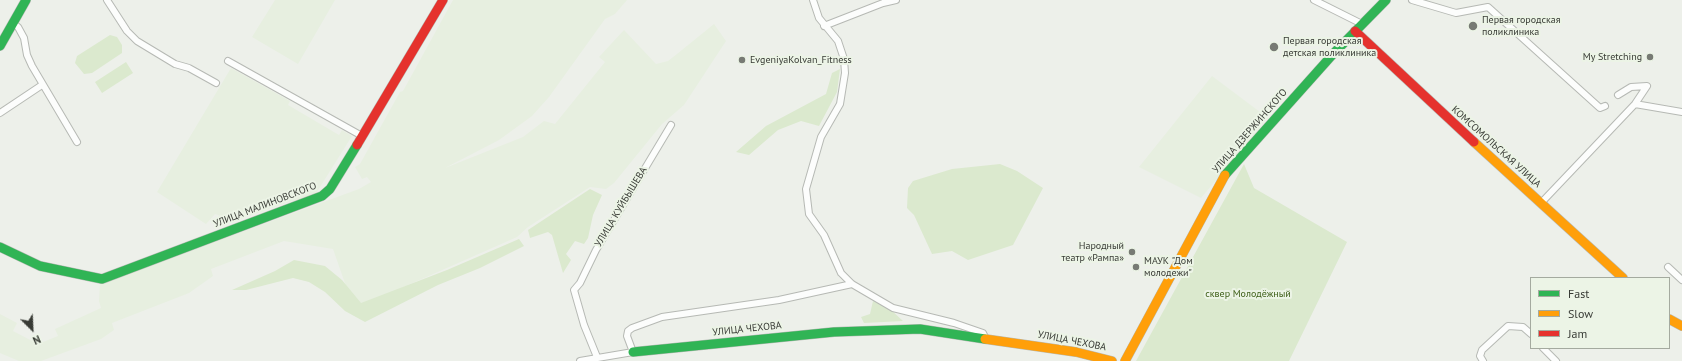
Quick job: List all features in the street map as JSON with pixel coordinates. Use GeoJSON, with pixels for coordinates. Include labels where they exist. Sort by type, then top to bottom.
{"type":"FeatureCollection","features":[{"type":"Feature","properties":{"kind":"street"},"geometry":{"type":"LineString","coordinates":[[0,46],[26,0]]}},
{"type":"Feature","properties":{"kind":"street"},"geometry":{"type":"LineString","coordinates":[[107,0],[127,31],[137,41],[175,64],[189,68],[216,82]]}},
{"type":"Feature","properties":{"kind":"street","name":"УЛИЦА МАЛИНОВСКОГО"},"geometry":{"type":"LineString","coordinates":[[0,247],[40,266],[81,276],[102,279],[322,196],[330,189],[443,0]]}},
{"type":"Feature","properties":{"kind":"street"},"geometry":{"type":"LineString","coordinates":[[813,0],[819,18],[824,26],[838,41],[844,59],[845,74],[840,104],[821,137],[806,190],[809,214],[824,235],[841,274],[852,284],[894,308],[983,332],[986,337]]}},
{"type":"Feature","properties":{"kind":"street"},"geometry":{"type":"LineString","coordinates":[[824,26],[883,3],[896,0]]}},
{"type":"Feature","properties":{"kind":"street"},"geometry":{"type":"LineString","coordinates":[[1314,0],[1362,24]]}},
{"type":"Feature","properties":{"kind":"street","name":"УЛИЦА ДЗЕРЖИНСКОГО"},"geometry":{"type":"LineString","coordinates":[[1125,361],[1225,175],[1355,31],[1386,0]]}},
{"type":"Feature","properties":{"kind":"street"},"geometry":{"type":"LineString","coordinates":[[1412,0],[1456,13],[1488,7],[1600,108],[1605,106]]}},
{"type":"Feature","properties":{"kind":"street"},"geometry":{"type":"LineString","coordinates":[[13,23],[22,33],[28,59],[77,142]]}},
{"type":"Feature","properties":{"kind":"street","name":"КОМСОМОЛЬСКАЯ УЛИЦА"},"geometry":{"type":"LineString","coordinates":[[1355,31],[1381,57],[1623,277]]}},
{"type":"Feature","properties":{"kind":"street"},"geometry":{"type":"LineString","coordinates":[[228,61],[362,136]]}},
{"type":"Feature","properties":{"kind":"street"},"geometry":{"type":"LineString","coordinates":[[0,113],[42,85]]}},
{"type":"Feature","properties":{"kind":"street"},"geometry":{"type":"LineString","coordinates":[[1541,203],[1635,104],[1647,86],[1631,87],[1618,95]]}},
{"type":"Feature","properties":{"kind":"street"},"geometry":{"type":"LineString","coordinates":[[1635,104],[1682,112]]}},
{"type":"Feature","properties":{"kind":"street","name":"УЛИЦА КУЙБЫШЕВА"},"geometry":{"type":"LineString","coordinates":[[597,357],[584,325],[574,290],[580,283],[596,250],[671,125]]}},
{"type":"Feature","properties":{"kind":"street"},"geometry":{"type":"LineString","coordinates":[[1668,266],[1682,280]]}},
{"type":"Feature","properties":{"kind":"street"},"geometry":{"type":"LineString","coordinates":[[580,361],[633,352],[627,336],[628,331],[632,328],[662,317],[778,300],[852,284]]}},
{"type":"Feature","properties":{"kind":"street"},"geometry":{"type":"LineString","coordinates":[[1670,320],[1682,326]]}},
{"type":"Feature","properties":{"kind":"street"},"geometry":{"type":"LineString","coordinates":[[1483,361],[1480,356],[1482,350],[1508,326],[1523,327],[1530,333]]}},
{"type":"Feature","properties":{"kind":"street","name":"УЛИЦА ЧЕХОВА"},"geometry":{"type":"LineString","coordinates":[[633,352],[827,332],[920,329],[986,337],[1076,352],[1108,360]]}},
{"type":"Feature","properties":{"kind":"street"},"geometry":{"type":"LineString","coordinates":[[1544,349],[1554,360]]}},
{"type":"Feature","properties":{"kind":"shaded area"},"geometry":{"type":"Polygon","coordinates":[[[275,0],[335,0],[298,64],[252,37],[275,0]]]}},
{"type":"Feature","properties":{"kind":"shaded area"},"geometry":{"type":"Polygon","coordinates":[[[453,0],[627,0],[615,14],[605,19],[549,97],[532,116],[499,140],[445,168],[523,137],[544,121],[555,124],[605,62],[599,57],[624,30],[656,64],[668,61],[714,24],[726,41],[684,105],[662,124],[614,183],[606,189],[590,187],[528,227],[517,237],[354,309],[333,249],[284,241],[211,269],[213,276],[189,293],[112,323],[114,330],[101,339],[41,361],[19,361],[0,353],[0,314],[17,323],[13,331],[38,344],[58,336],[55,329],[101,308],[99,301],[100,284],[359,189],[371,182],[367,177],[362,179],[355,167],[360,164],[400,92],[403,91],[453,0]]]}},
{"type":"Feature","properties":{"kind":"shaded area"},"geometry":{"type":"Polygon","coordinates":[[[231,68],[290,101],[288,105],[339,135],[342,130],[352,136],[315,195],[307,200],[292,201],[235,221],[215,214],[206,224],[157,192],[231,68]]]}},
{"type":"Feature","properties":{"kind":"shaded area"},"geometry":{"type":"Polygon","coordinates":[[[1212,76],[1268,118],[1201,198],[1139,167],[1212,76]]]}},
{"type":"Feature","properties":{"kind":"green space"},"geometry":{"type":"Polygon","coordinates":[[[110,35],[117,37],[122,45],[122,53],[92,73],[84,74],[75,63],[77,56],[110,35]]]}},
{"type":"Feature","properties":{"kind":"green space"},"geometry":{"type":"Polygon","coordinates":[[[126,62],[133,73],[102,93],[95,82],[126,62]]]}},
{"type":"Feature","properties":{"kind":"green space"},"geometry":{"type":"Polygon","coordinates":[[[840,69],[837,92],[819,126],[801,121],[778,130],[749,155],[736,152],[766,126],[826,94],[832,73],[840,69]]]}},
{"type":"Feature","properties":{"kind":"green space"},"geometry":{"type":"Polygon","coordinates":[[[1000,164],[1017,171],[1043,188],[1013,245],[968,260],[952,251],[932,254],[914,215],[907,208],[908,188],[913,181],[952,169],[1000,164]]]}},
{"type":"Feature","properties":{"kind":"green space","name":"сквер Молодёжный"},"geometry":{"type":"Polygon","coordinates":[[[1244,164],[1254,188],[1347,242],[1289,361],[1136,361],[1244,164]]]}},
{"type":"Feature","properties":{"kind":"green space"},"geometry":{"type":"Polygon","coordinates":[[[590,189],[602,195],[593,215],[588,238],[584,244],[575,241],[566,254],[571,260],[563,273],[552,235],[548,232],[530,238],[528,230],[590,189]]]}},
{"type":"Feature","properties":{"kind":"green space"},"geometry":{"type":"Polygon","coordinates":[[[519,239],[524,246],[480,268],[438,285],[365,322],[345,311],[325,292],[309,282],[293,278],[246,290],[232,290],[275,271],[294,260],[325,266],[342,280],[361,303],[447,270],[519,239]]]}},
{"type":"Feature","properties":{"kind":"green space"},"geometry":{"type":"Polygon","coordinates":[[[873,301],[890,309],[903,321],[864,323],[861,317],[870,314],[873,301]]]}},
{"type":"Feature","properties":{"kind":"traffic: fast"},"geometry":{"type":"LineString","coordinates":[[0,46],[26,0]]}},
{"type":"Feature","properties":{"kind":"traffic: fast"},"geometry":{"type":"LineString","coordinates":[[1225,175],[1334,53],[1386,0]]}},
{"type":"Feature","properties":{"kind":"traffic: fast"},"geometry":{"type":"LineString","coordinates":[[0,247],[40,266],[102,279],[322,196],[330,189],[357,145]]}},
{"type":"Feature","properties":{"kind":"traffic: fast"},"geometry":{"type":"LineString","coordinates":[[633,352],[834,332],[920,329],[985,339]]}},
{"type":"Feature","properties":{"kind":"traffic: slow"},"geometry":{"type":"LineString","coordinates":[[1474,142],[1622,277]]}},
{"type":"Feature","properties":{"kind":"traffic: slow"},"geometry":{"type":"LineString","coordinates":[[1125,361],[1225,175]]}},
{"type":"Feature","properties":{"kind":"traffic: slow"},"geometry":{"type":"LineString","coordinates":[[1670,320],[1682,326]]}},
{"type":"Feature","properties":{"kind":"traffic: slow"},"geometry":{"type":"LineString","coordinates":[[985,339],[1076,352],[1112,361]]}},
{"type":"Feature","properties":{"kind":"traffic: jam"},"geometry":{"type":"LineString","coordinates":[[357,145],[443,0]]}},
{"type":"Feature","properties":{"kind":"traffic: jam"},"geometry":{"type":"LineString","coordinates":[[1355,31],[1474,142]]}},
{"type":"Feature","properties":{"kind":"place","name":"Первая городская поликлиника"},"geometry":{"type":"Point","coordinates":[1473,26]}},
{"type":"Feature","properties":{"kind":"place","name":"Первая городская детская поликлиника"},"geometry":{"type":"Point","coordinates":[1274,47]}},
{"type":"Feature","properties":{"kind":"place","name":"My Stretching"},"geometry":{"type":"Point","coordinates":[1650,57]}},
{"type":"Feature","properties":{"kind":"place","name":"EvgeniyaKolvan_Fitness"},"geometry":{"type":"Point","coordinates":[742,60]}},
{"type":"Feature","properties":{"kind":"place","name":"Народный театр «Рампа»"},"geometry":{"type":"Point","coordinates":[1132,252]}},
{"type":"Feature","properties":{"kind":"place","name":"МАУК \"Дом молодежи\""},"geometry":{"type":"Point","coordinates":[1136,267]}}]}
